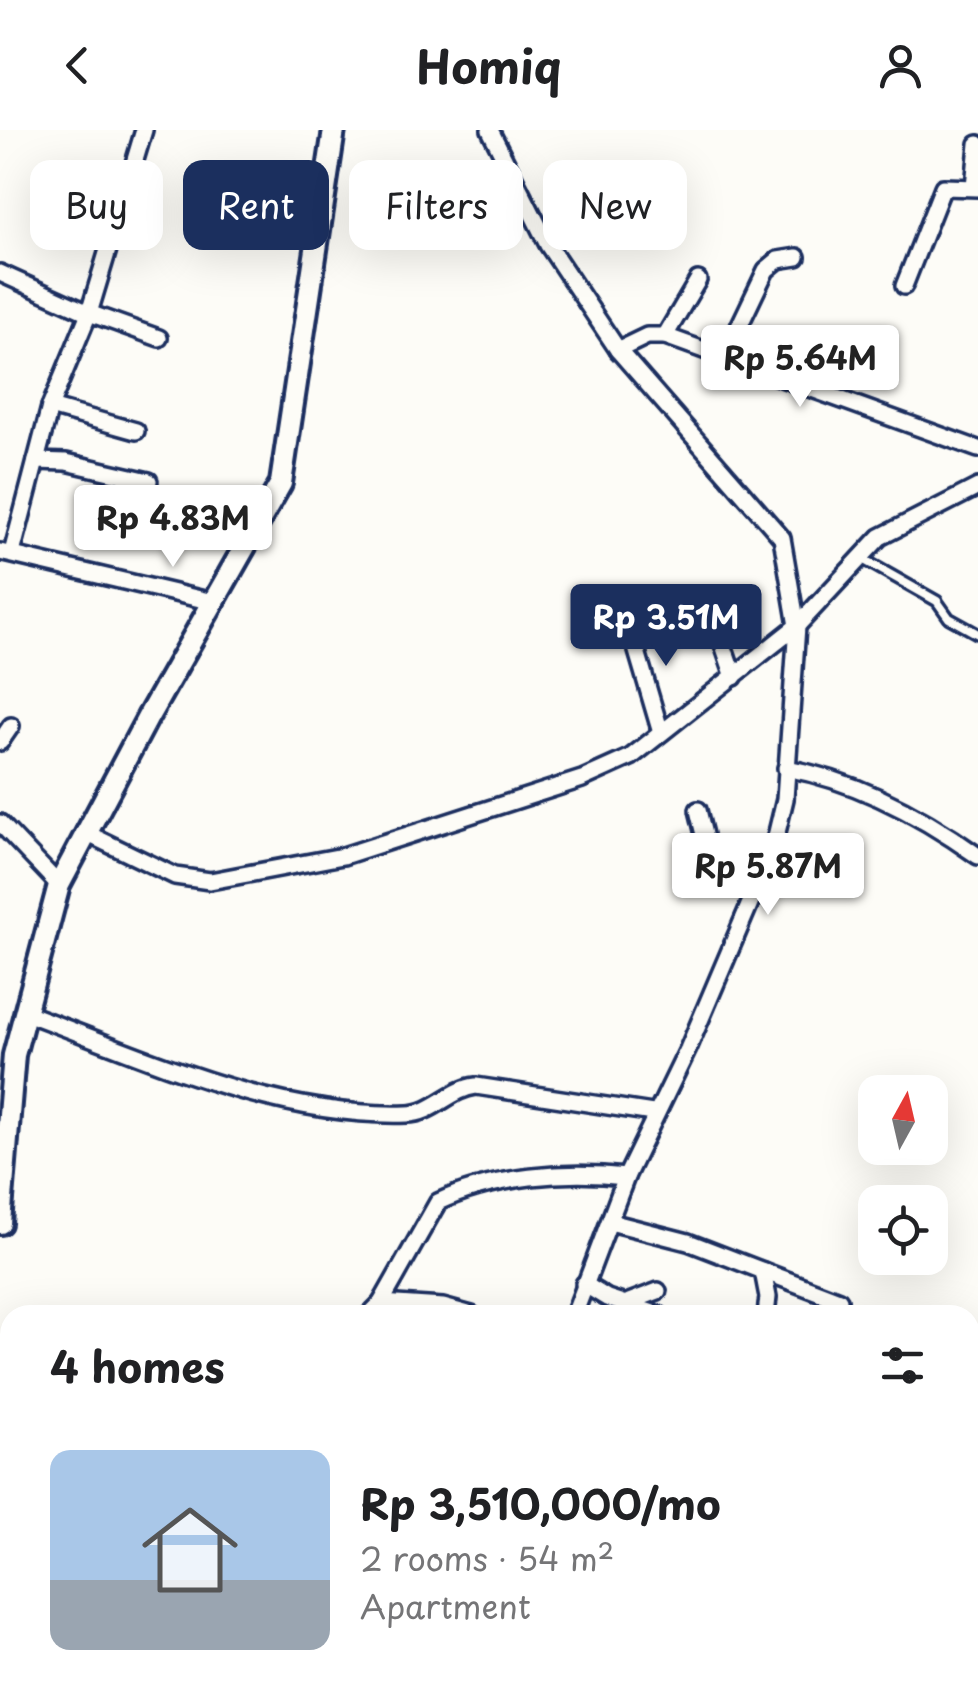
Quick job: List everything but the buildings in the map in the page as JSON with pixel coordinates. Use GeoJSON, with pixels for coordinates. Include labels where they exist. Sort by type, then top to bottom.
{"type":"FeatureCollection","features":[{"type":"Feature","properties":{"kind":"street"},"geometry":{"type":"LineString","coordinates":[[144,130],[89,313],[50,407],[6,553],[213,602]]}},
{"type":"Feature","properties":{"kind":"street"},"geometry":{"type":"LineString","coordinates":[[0,1224],[7,1053],[26,1013],[59,885],[84,832],[213,602],[276,499],[285,469],[334,130]]}},
{"type":"Feature","properties":{"kind":"street"},"geometry":{"type":"LineString","coordinates":[[490,130],[548,245],[618,350],[782,538],[797,626],[785,799],[773,849],[688,1049],[652,1114],[577,1305]]}},
{"type":"Feature","properties":{"kind":"street"},"geometry":{"type":"LineString","coordinates":[[904,286],[943,187],[976,188],[978,144]]}},
{"type":"Feature","properties":{"kind":"street"},"geometry":{"type":"LineString","coordinates":[[724,358],[766,270],[778,260],[797,257]]}},
{"type":"Feature","properties":{"kind":"street"},"geometry":{"type":"LineString","coordinates":[[0,272],[89,313],[159,338]]}},
{"type":"Feature","properties":{"kind":"street"},"geometry":{"type":"LineString","coordinates":[[665,336],[698,280]]}},
{"type":"Feature","properties":{"kind":"street"},"geometry":{"type":"LineString","coordinates":[[618,350],[647,336],[665,336],[978,448]]}},
{"type":"Feature","properties":{"kind":"street"},"geometry":{"type":"LineString","coordinates":[[50,407],[136,431]]}},
{"type":"Feature","properties":{"kind":"street"},"geometry":{"type":"LineString","coordinates":[[36,461],[66,462],[149,481]]}},
{"type":"Feature","properties":{"kind":"street"},"geometry":{"type":"LineString","coordinates":[[84,832],[175,876],[210,881],[343,856],[582,779],[631,757],[797,626],[880,537],[978,486]]}},
{"type":"Feature","properties":{"kind":"street"},"geometry":{"type":"LineString","coordinates":[[708,600],[734,677]]}},
{"type":"Feature","properties":{"kind":"street"},"geometry":{"type":"LineString","coordinates":[[627,617],[661,733]]}},
{"type":"Feature","properties":{"kind":"street"},"geometry":{"type":"LineString","coordinates":[[0,742],[11,726]]}},
{"type":"Feature","properties":{"kind":"street"},"geometry":{"type":"LineString","coordinates":[[786,768],[820,774],[851,786],[905,812],[978,856]]}},
{"type":"Feature","properties":{"kind":"street"},"geometry":{"type":"LineString","coordinates":[[698,810],[714,876],[754,894]]}},
{"type":"Feature","properties":{"kind":"street"},"geometry":{"type":"LineString","coordinates":[[0,822],[59,885]]}},
{"type":"Feature","properties":{"kind":"street"},"geometry":{"type":"LineString","coordinates":[[26,1013],[218,1084],[328,1112],[416,1114],[465,1087],[476,1086],[652,1114]]}},
{"type":"Feature","properties":{"kind":"street"},"geometry":{"type":"LineString","coordinates":[[378,1305],[424,1222],[444,1199],[515,1181],[600,1174],[626,1176]]}},
{"type":"Feature","properties":{"kind":"street"},"geometry":{"type":"LineString","coordinates":[[610,1222],[688,1242],[839,1300]]}},
{"type":"Feature","properties":{"kind":"street"},"geometry":{"type":"LineString","coordinates":[[763,1271],[767,1305]]}},
{"type":"Feature","properties":{"kind":"street"},"geometry":{"type":"LineString","coordinates":[[584,1284],[607,1298],[637,1305]]}},
{"type":"Feature","properties":{"kind":"street"},"geometry":{"type":"LineString","coordinates":[[630,1302],[658,1291]]}},
{"type":"Feature","properties":{"kind":"lane"},"geometry":{"type":"LineString","coordinates":[[858,557],[938,601],[949,618],[978,634]]}}]}
